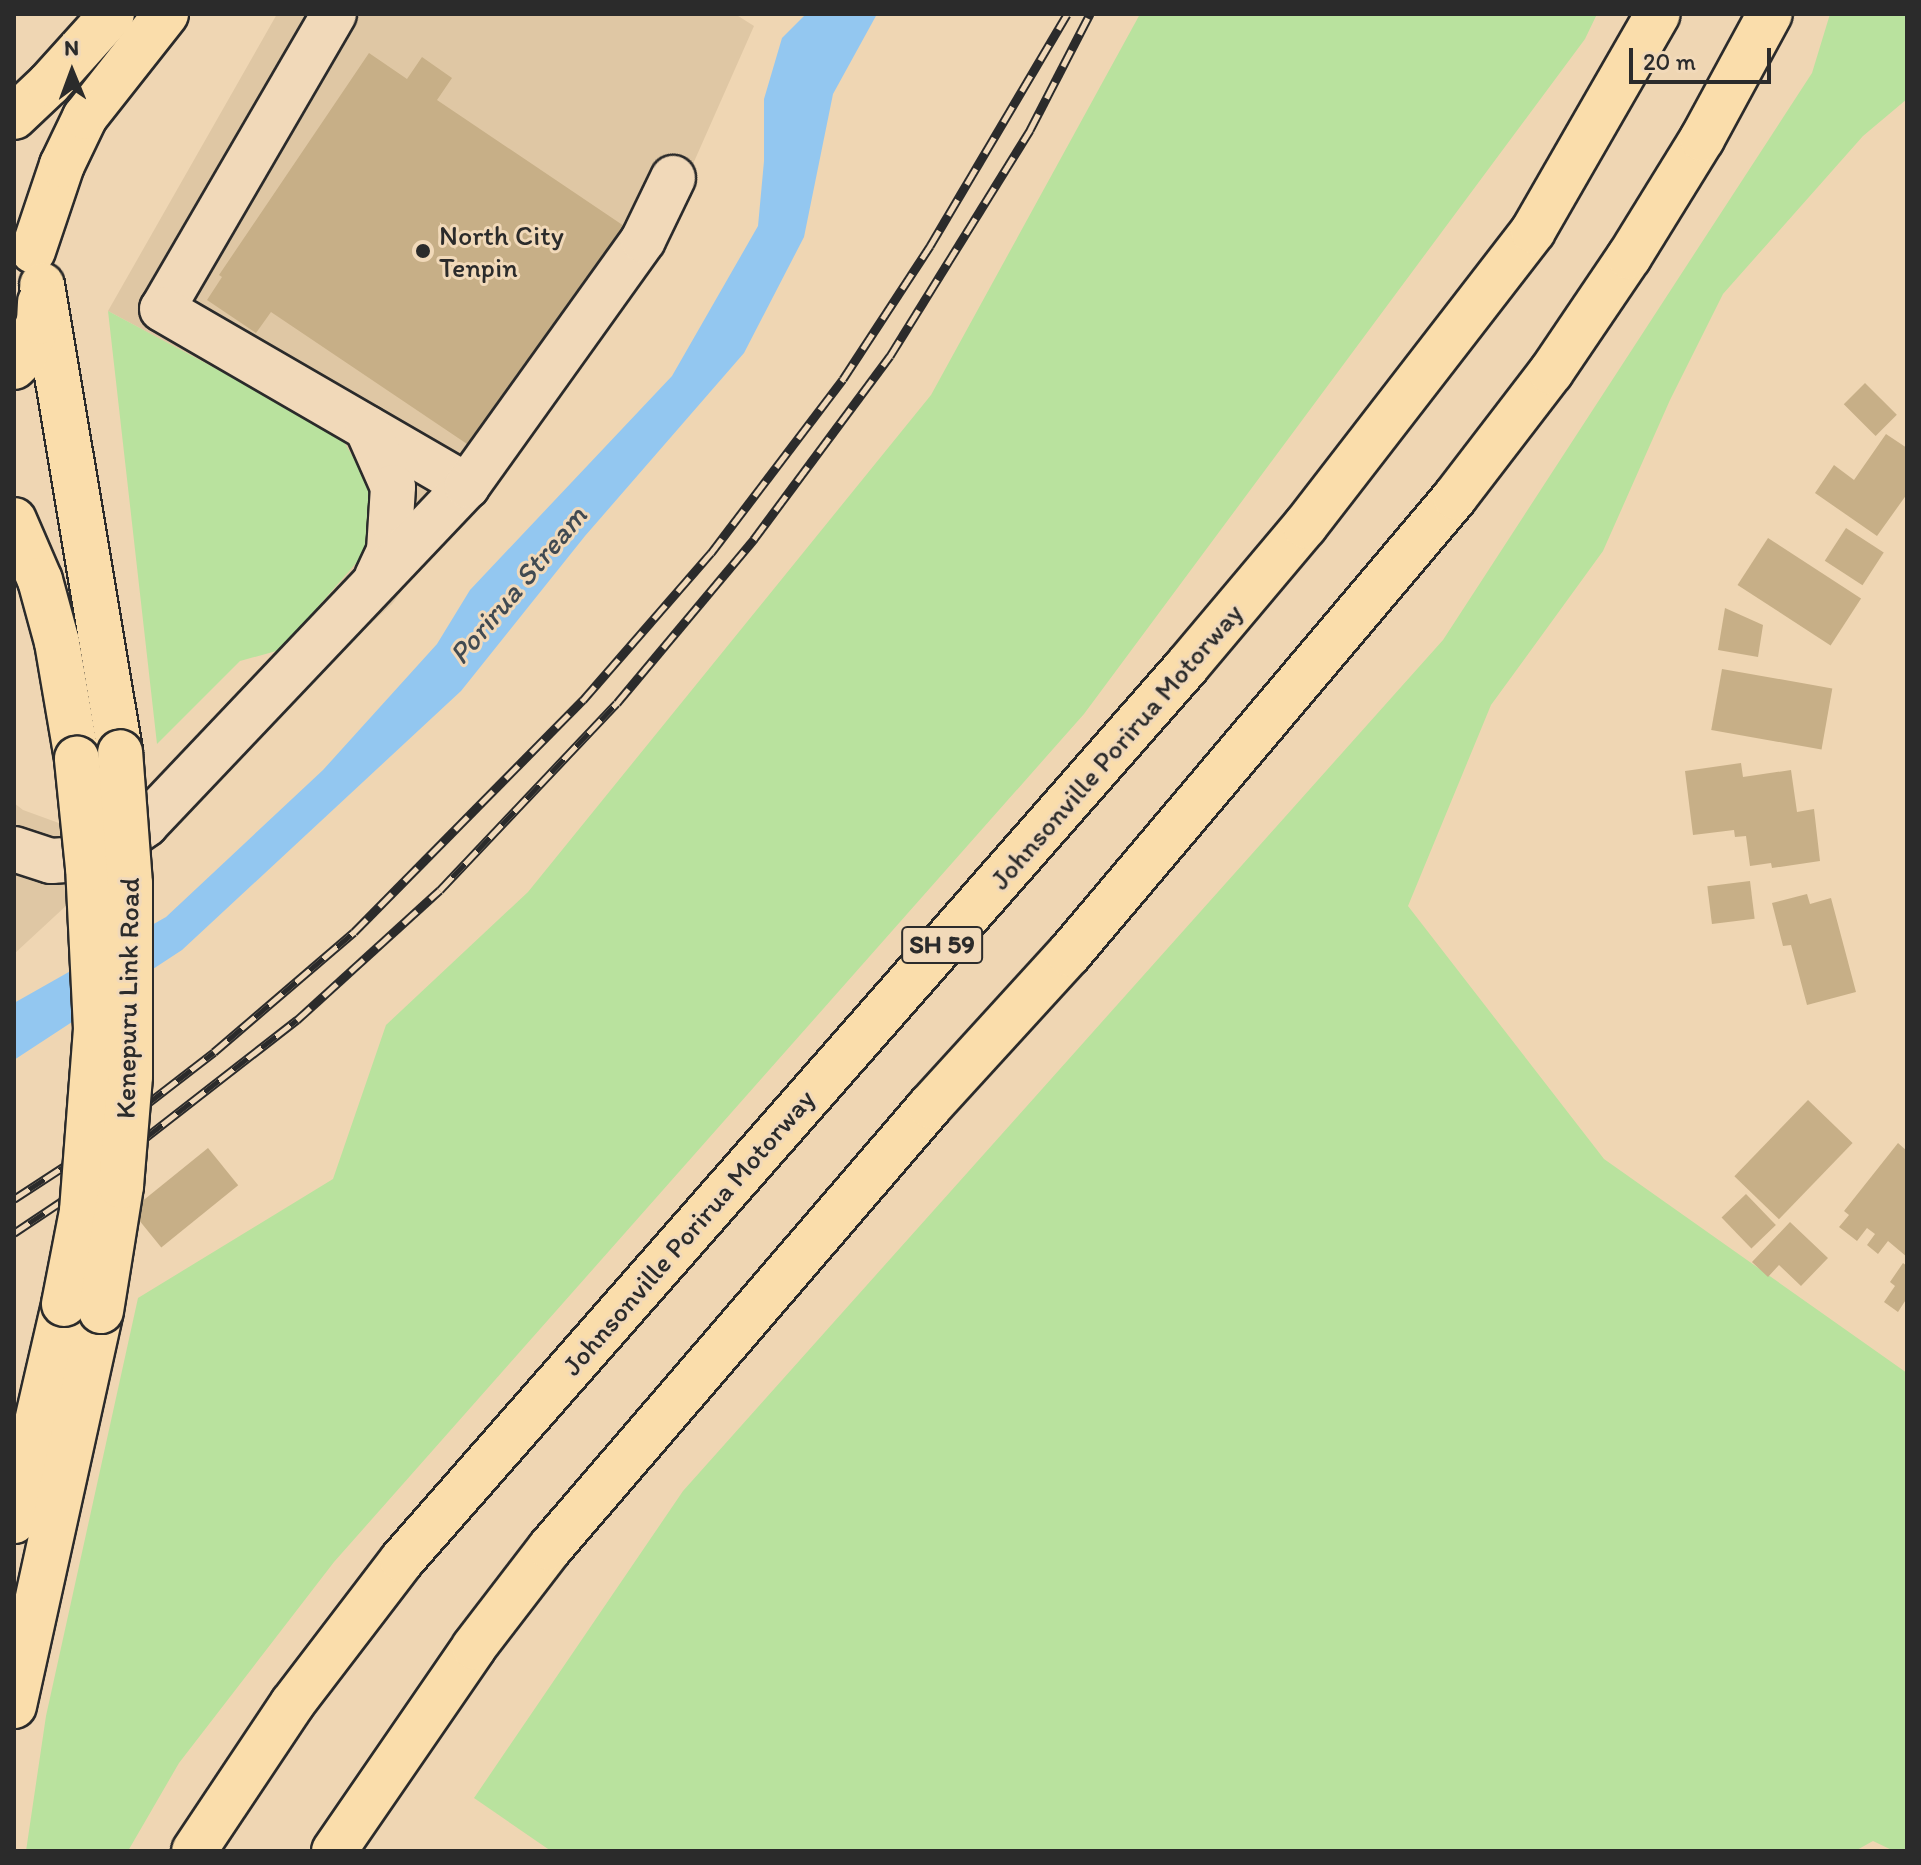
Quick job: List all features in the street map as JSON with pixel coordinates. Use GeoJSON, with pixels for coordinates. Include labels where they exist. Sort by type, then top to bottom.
{"type":"FeatureCollection","features":[{"type":"Feature","properties":{"kind":"main road"},"geometry":{"type":"LineString","coordinates":[[14,117],[112,14]]}},
{"type":"Feature","properties":{"kind":"main road"},"geometry":{"type":"LineString","coordinates":[[14,367],[24,357],[39,322],[30,253],[62,165],[85,117],[166,14]]}},
{"type":"Feature","properties":{"kind":"main road","name":"Johnsonville Porirua Motorway"},"geometry":{"type":"LineString","coordinates":[[194,1851],[292,1704],[402,1560],[1187,666],[1315,514],[1533,231],[1658,14]]}},
{"type":"Feature","properties":{"kind":"main road"},"geometry":{"type":"LineString","coordinates":[[334,1851],[474,1647],[550,1548],[920,1118],[1080,942],[1455,497],[1551,372],[1629,257],[1702,139],[1770,14]]}},
{"type":"Feature","properties":{"kind":"main road","name":"Kenepuru Link Road"},"geometry":{"type":"LineString","coordinates":[[14,1521],[121,1186],[130,1076],[130,884],[120,752],[30,253]]}},
{"type":"Feature","properties":{"kind":"main road","name":"Kenepuru Link Road"},"geometry":{"type":"LineString","coordinates":[[14,520],[40,580],[67,682],[88,868],[96,1029],[82,1211],[82,1307],[14,1706]]}},
{"type":"Feature","properties":{"kind":"lane"},"geometry":{"type":"LineString","coordinates":[[334,14],[162,309],[467,486]]}},
{"type":"Feature","properties":{"kind":"lane"},"geometry":{"type":"LineString","coordinates":[[14,849],[51,861],[83,859],[115,846],[146,824],[467,486],[643,240],[673,178]]}},
{"type":"Feature","properties":{"kind":"lane"},"geometry":{"type":"LineString","coordinates":[[367,428],[393,487],[389,551],[371,590]]}},
{"type":"Feature","properties":{"kind":"shaded area"},"geometry":{"type":"Polygon","coordinates":[[[277,14],[735,14],[754,26],[655,250],[392,604],[14,954],[14,803],[23,810],[67,826],[113,821],[170,778],[365,553],[340,435],[108,311],[277,14]]]}},
{"type":"Feature","properties":{"kind":"green space"},"geometry":{"type":"Polygon","coordinates":[[[1140,14],[1597,14],[1585,39],[1084,714],[334,1562],[179,1763],[128,1851],[26,1851],[46,1716],[138,1298],[333,1179],[386,1025],[528,892],[931,395],[1140,14]]]}},
{"type":"Feature","properties":{"kind":"green space"},"geometry":{"type":"Polygon","coordinates":[[[1830,14],[1907,14],[1907,99],[1863,136],[1723,294],[1670,400],[1603,551],[1491,705],[1408,906],[1604,1159],[1907,1373],[1907,1851],[1894,1851],[1873,1841],[1855,1851],[551,1851],[474,1798],[683,1491],[1443,640],[1812,73],[1830,14]]]}},
{"type":"Feature","properties":{"kind":"green space"},"geometry":{"type":"Polygon","coordinates":[[[108,311],[340,435],[369,485],[370,526],[365,553],[280,650],[240,661],[157,744],[108,311]]]}},
{"type":"Feature","properties":{"kind":"water","name":"Porirua Stream"},"geometry":{"type":"Polygon","coordinates":[[[806,14],[877,14],[833,94],[804,237],[744,353],[585,536],[461,691],[182,950],[14,1060],[14,1003],[166,917],[323,770],[437,644],[470,590],[672,376],[758,226],[764,161],[764,99],[782,38],[806,14]]]}},
{"type":"Feature","properties":{"kind":"building","name":"North City Tenpin"},"geometry":{"type":"Polygon","coordinates":[[[369,53],[407,79],[422,57],[452,78],[437,100],[627,228],[476,450],[271,312],[256,333],[207,300],[222,277],[219,275],[369,53]]]}},
{"type":"Feature","properties":{"kind":"building"},"geometry":{"type":"Polygon","coordinates":[[[1865,383],[1897,415],[1876,436],[1844,404],[1865,383]]]}},
{"type":"Feature","properties":{"kind":"building"},"geometry":{"type":"Polygon","coordinates":[[[1886,434],[1907,448],[1907,494],[1877,536],[1815,493],[1834,465],[1854,480],[1886,434]]]}},
{"type":"Feature","properties":{"kind":"building"},"geometry":{"type":"Polygon","coordinates":[[[1846,528],[1884,553],[1862,585],[1825,561],[1846,528]]]}},
{"type":"Feature","properties":{"kind":"building"},"geometry":{"type":"Polygon","coordinates":[[[1768,538],[1861,598],[1831,645],[1738,585],[1768,538]]]}},
{"type":"Feature","properties":{"kind":"building"},"geometry":{"type":"Polygon","coordinates":[[[1725,608],[1763,625],[1758,657],[1718,650],[1725,608]]]}},
{"type":"Feature","properties":{"kind":"building"},"geometry":{"type":"Polygon","coordinates":[[[1722,669],[1832,688],[1822,750],[1711,730],[1722,669]]]}},
{"type":"Feature","properties":{"kind":"building"},"geometry":{"type":"Polygon","coordinates":[[[1741,763],[1743,777],[1791,770],[1797,812],[1814,809],[1820,861],[1772,868],[1771,863],[1750,866],[1746,836],[1735,837],[1734,830],[1693,835],[1685,771],[1741,763]]]}},
{"type":"Feature","properties":{"kind":"building"},"geometry":{"type":"Polygon","coordinates":[[[1750,881],[1755,919],[1712,924],[1707,886],[1750,881]]]}},
{"type":"Feature","properties":{"kind":"building"},"geometry":{"type":"Polygon","coordinates":[[[1807,894],[1810,904],[1831,898],[1856,992],[1807,1005],[1791,945],[1783,946],[1772,903],[1807,894]]]}},
{"type":"Feature","properties":{"kind":"building"},"geometry":{"type":"Polygon","coordinates":[[[1808,1100],[1853,1143],[1779,1219],[1734,1176],[1808,1100]]]}},
{"type":"Feature","properties":{"kind":"building"},"geometry":{"type":"Polygon","coordinates":[[[1898,1143],[1907,1151],[1907,1257],[1888,1241],[1878,1254],[1867,1245],[1875,1234],[1867,1228],[1857,1241],[1839,1227],[1849,1215],[1844,1211],[1898,1143]]]}},
{"type":"Feature","properties":{"kind":"building"},"geometry":{"type":"Polygon","coordinates":[[[208,1148],[238,1185],[161,1248],[131,1210],[208,1148]]]}},
{"type":"Feature","properties":{"kind":"building"},"geometry":{"type":"Polygon","coordinates":[[[1746,1194],[1776,1225],[1751,1249],[1722,1218],[1746,1194]]]}},
{"type":"Feature","properties":{"kind":"building"},"geometry":{"type":"Polygon","coordinates":[[[1790,1222],[1828,1258],[1801,1286],[1779,1265],[1768,1277],[1752,1262],[1790,1222]]]}},
{"type":"Feature","properties":{"kind":"building"},"geometry":{"type":"Polygon","coordinates":[[[1903,1263],[1907,1266],[1907,1298],[1898,1312],[1884,1302],[1895,1286],[1890,1282],[1903,1263]]]}},
{"type":"Feature","properties":{"kind":"railway"},"geometry":{"type":"LineString","coordinates":[[14,1199],[77,1158],[214,1052],[354,932],[583,700],[711,553],[843,379],[930,246],[1067,14]]}},
{"type":"Feature","properties":{"kind":"railway"},"geometry":{"type":"LineString","coordinates":[[14,1233],[77,1191],[297,1020],[440,890],[617,703],[754,539],[890,356],[1030,130],[1090,14]]}},
{"type":"Feature","properties":{"kind":"place","name":"North City Tenpin"},"geometry":{"type":"Point","coordinates":[423,251]}}]}
